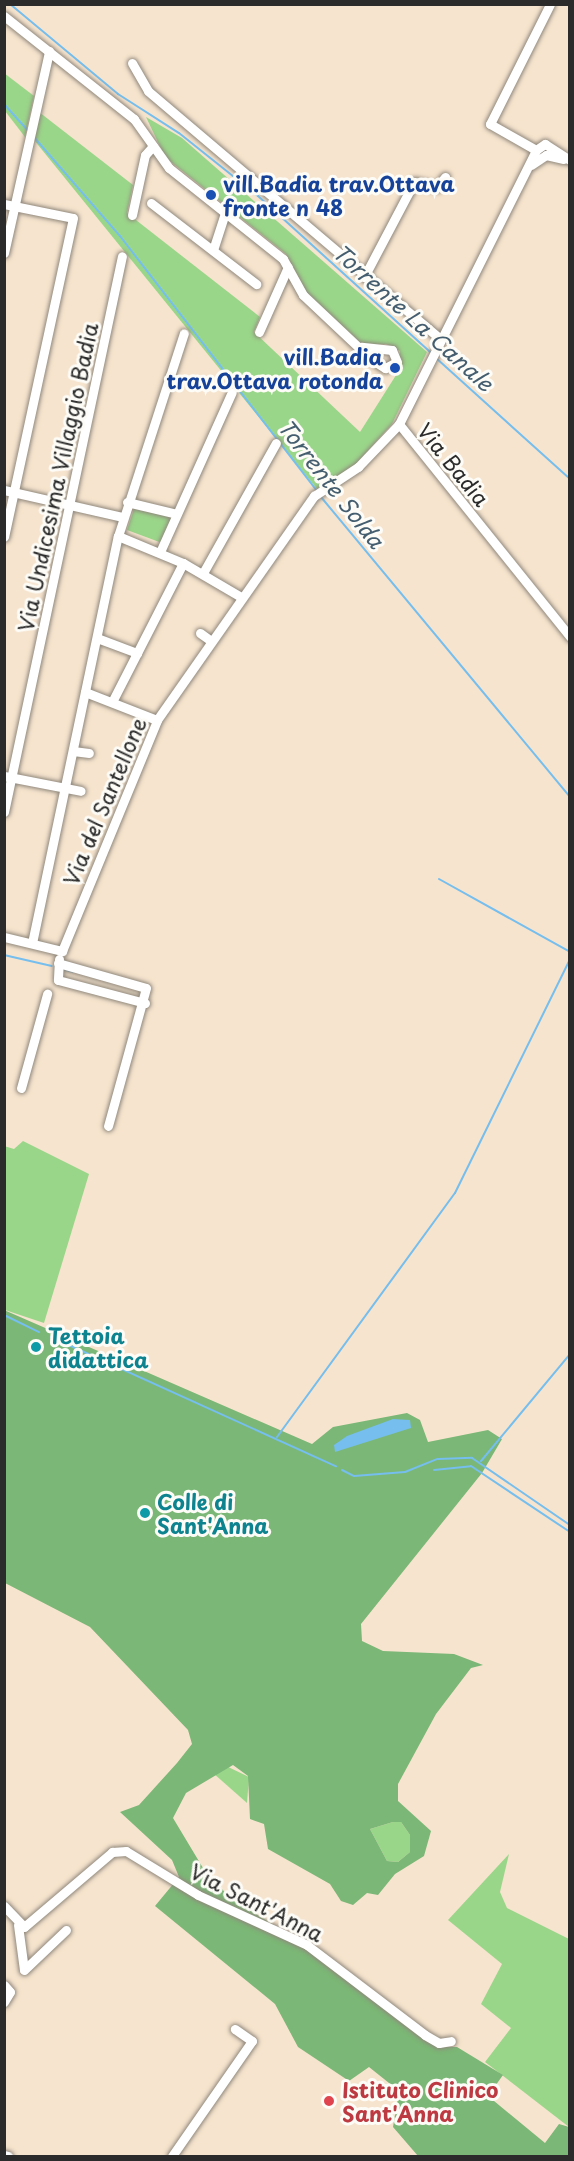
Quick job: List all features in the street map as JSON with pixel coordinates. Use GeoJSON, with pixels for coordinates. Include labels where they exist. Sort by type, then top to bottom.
{"type":"FeatureCollection","features":[{"type":"Feature","properties":{"kind":"street"},"geometry":{"type":"LineString","coordinates":[[550,4],[490,124],[570,160]]}},
{"type":"Feature","properties":{"kind":"street"},"geometry":{"type":"LineString","coordinates":[[4,16],[134,119],[169,168],[225,212],[288,267],[303,295],[380,365],[389,369],[397,362],[392,350],[361,347]]}},
{"type":"Feature","properties":{"kind":"street"},"geometry":{"type":"LineString","coordinates":[[4,253],[9,205],[31,135],[49,51]]}},
{"type":"Feature","properties":{"kind":"street"},"geometry":{"type":"LineString","coordinates":[[132,63],[148,91],[364,277],[435,347]]}},
{"type":"Feature","properties":{"kind":"street"},"geometry":{"type":"LineString","coordinates":[[132,215],[145,155],[153,146]]}},
{"type":"Feature","properties":{"kind":"street","name":"Via Badia"},"geometry":{"type":"LineString","coordinates":[[539,148],[435,347],[399,424],[570,637]]}},
{"type":"Feature","properties":{"kind":"street","name":"Via Badia"},"geometry":{"type":"LineString","coordinates":[[527,169],[546,155],[570,160]]}},
{"type":"Feature","properties":{"kind":"street"},"geometry":{"type":"LineString","coordinates":[[364,277],[414,182],[437,187],[446,177]]}},
{"type":"Feature","properties":{"kind":"street"},"geometry":{"type":"LineString","coordinates":[[151,203],[256,284]]}},
{"type":"Feature","properties":{"kind":"street"},"geometry":{"type":"LineString","coordinates":[[4,537],[9,491],[73,218],[9,205]]}},
{"type":"Feature","properties":{"kind":"street"},"geometry":{"type":"LineString","coordinates":[[213,250],[225,212]]}},
{"type":"Feature","properties":{"kind":"street","name":"Via Undicesima Villaggio Badia"},"geometry":{"type":"LineString","coordinates":[[4,812],[8,777],[122,256]]}},
{"type":"Feature","properties":{"kind":"street"},"geometry":{"type":"LineString","coordinates":[[259,333],[288,267]]}},
{"type":"Feature","properties":{"kind":"street"},"geometry":{"type":"LineString","coordinates":[[32,943],[118,536],[127,502],[184,333]]}},
{"type":"Feature","properties":{"kind":"street"},"geometry":{"type":"LineString","coordinates":[[380,365],[382,350]]}},
{"type":"Feature","properties":{"kind":"street"},"geometry":{"type":"LineString","coordinates":[[160,552],[232,392]]}},
{"type":"Feature","properties":{"kind":"street","name":"Via del Santellone"},"geometry":{"type":"LineString","coordinates":[[58,963],[157,720],[241,597],[314,496],[358,468],[399,424]]}},
{"type":"Feature","properties":{"kind":"street"},"geometry":{"type":"LineString","coordinates":[[203,573],[276,443]]}},
{"type":"Feature","properties":{"kind":"street"},"geometry":{"type":"LineString","coordinates":[[9,491],[123,517]]}},
{"type":"Feature","properties":{"kind":"street"},"geometry":{"type":"LineString","coordinates":[[127,502],[177,513]]}},
{"type":"Feature","properties":{"kind":"street"},"geometry":{"type":"LineString","coordinates":[[118,536],[183,563],[241,597]]}},
{"type":"Feature","properties":{"kind":"street"},"geometry":{"type":"LineString","coordinates":[[113,700],[183,563]]}},
{"type":"Feature","properties":{"kind":"street"},"geometry":{"type":"LineString","coordinates":[[200,633],[211,641]]}},
{"type":"Feature","properties":{"kind":"street"},"geometry":{"type":"LineString","coordinates":[[97,638],[137,653]]}},
{"type":"Feature","properties":{"kind":"street"},"geometry":{"type":"LineString","coordinates":[[85,692],[113,700],[157,720]]}},
{"type":"Feature","properties":{"kind":"street"},"geometry":{"type":"LineString","coordinates":[[74,751],[88,753]]}},
{"type":"Feature","properties":{"kind":"street"},"geometry":{"type":"LineString","coordinates":[[8,777],[81,791]]}},
{"type":"Feature","properties":{"kind":"street"},"geometry":{"type":"LineString","coordinates":[[4,937],[62,951]]}},
{"type":"Feature","properties":{"kind":"street"},"geometry":{"type":"LineString","coordinates":[[108,1126],[145,1003],[147,991],[141,983],[58,963],[60,981],[145,1003]]}},
{"type":"Feature","properties":{"kind":"street"},"geometry":{"type":"LineString","coordinates":[[21,1088],[47,994]]}},
{"type":"Feature","properties":{"kind":"street","name":"Via Sant'Anna"},"geometry":{"type":"LineString","coordinates":[[18,1925],[34,1920],[112,1852],[126,1851],[198,1895],[307,1945],[425,2035],[440,2043],[451,2041]]}},
{"type":"Feature","properties":{"kind":"street"},"geometry":{"type":"LineString","coordinates":[[5,1905],[18,1925],[24,1970],[66,1930]]}},
{"type":"Feature","properties":{"kind":"street"},"geometry":{"type":"LineString","coordinates":[[4,1985],[10,1992],[4,2002]]}},
{"type":"Feature","properties":{"kind":"street"},"geometry":{"type":"LineString","coordinates":[[172,2157],[252,2041],[235,2029]]}},
{"type":"Feature","properties":{"kind":"green space"},"geometry":{"type":"Polygon","coordinates":[[[4,73],[34,96],[25,137],[5,111],[4,73]]]}},
{"type":"Feature","properties":{"kind":"green space"},"geometry":{"type":"Polygon","coordinates":[[[39,112],[133,185],[127,213],[260,317],[254,332],[360,432],[398,372],[400,351],[386,344],[364,346],[307,293],[286,254],[165,157],[146,117],[182,138],[427,352],[392,424],[355,465],[317,489],[34,140],[39,112]]]}},
{"type":"Feature","properties":{"kind":"green space"},"geometry":{"type":"Polygon","coordinates":[[[134,509],[173,517],[162,543],[127,530],[134,509]]]}},
{"type":"Feature","properties":{"kind":"green space"},"geometry":{"type":"Polygon","coordinates":[[[23,1141],[89,1174],[44,1323],[5,1310],[4,1146],[14,1149],[23,1141]]]}},
{"type":"Feature","properties":{"kind":"green space"},"geometry":{"type":"Polygon","coordinates":[[[4,1310],[312,1444],[333,1427],[407,1413],[420,1420],[428,1442],[488,1430],[502,1439],[482,1473],[361,1624],[362,1641],[383,1651],[454,1654],[483,1665],[471,1668],[436,1714],[398,1784],[398,1801],[431,1831],[424,1856],[395,1874],[378,1895],[367,1893],[353,1905],[341,1901],[330,1884],[268,1849],[264,1824],[250,1819],[248,1776],[233,1765],[186,1793],[173,1818],[203,1868],[231,1899],[292,1936],[440,2047],[457,2047],[503,2075],[488,2096],[545,2143],[559,2124],[569,2127],[569,2156],[418,2156],[393,2127],[399,2091],[369,2067],[349,2081],[298,2047],[275,2004],[155,1906],[179,1877],[172,1860],[120,1812],[139,1805],[177,1763],[192,1744],[188,1730],[90,1627],[5,1583],[4,1310]],[[401,1822],[370,1829],[387,1861],[398,1862],[410,1852],[410,1835],[401,1822]]]}},
{"type":"Feature","properties":{"kind":"green space"},"geometry":{"type":"Polygon","coordinates":[[[224,1765],[249,1777],[247,1803],[213,1773],[224,1765]]]}},
{"type":"Feature","properties":{"kind":"green space"},"geometry":{"type":"Polygon","coordinates":[[[401,1822],[410,1835],[410,1852],[398,1862],[387,1861],[370,1829],[401,1822]]]}},
{"type":"Feature","properties":{"kind":"green space"},"geometry":{"type":"Polygon","coordinates":[[[509,1854],[500,1892],[507,1908],[569,1939],[569,2127],[485,2062],[511,2028],[481,2004],[502,1964],[448,1920],[509,1854]]]}},
{"type":"Feature","properties":{"kind":"water"},"geometry":{"type":"Polygon","coordinates":[[[393,1419],[410,1420],[411,1428],[335,1452],[334,1445],[347,1436],[393,1419]]]}},
{"type":"Feature","properties":{"kind":"waterway","name":"Torrente La Canale"},"geometry":{"type":"LineString","coordinates":[[10,4],[118,94],[179,133],[258,196],[432,354]]}},
{"type":"Feature","properties":{"kind":"waterway","name":"Torrente Solda"},"geometry":{"type":"LineString","coordinates":[[4,104],[29,132]]}},
{"type":"Feature","properties":{"kind":"waterway","name":"Torrente Solda"},"geometry":{"type":"LineString","coordinates":[[33,136],[120,236],[318,492]]}},
{"type":"Feature","properties":{"kind":"waterway","name":"Torrente La Canale"},"geometry":{"type":"LineString","coordinates":[[436,358],[570,479]]}},
{"type":"Feature","properties":{"kind":"waterway","name":"Torrente Solda"},"geometry":{"type":"LineString","coordinates":[[321,497],[570,797]]}},
{"type":"Feature","properties":{"kind":"waterway"},"geometry":{"type":"LineString","coordinates":[[439,879],[570,952]]}},
{"type":"Feature","properties":{"kind":"waterway"},"geometry":{"type":"LineString","coordinates":[[4,955],[52,966]]}},
{"type":"Feature","properties":{"kind":"waterway"},"geometry":{"type":"LineString","coordinates":[[277,1437],[455,1193],[570,959]]}},
{"type":"Feature","properties":{"kind":"waterway"},"geometry":{"type":"LineString","coordinates":[[61,969],[73,972]]}},
{"type":"Feature","properties":{"kind":"waterway"},"geometry":{"type":"LineString","coordinates":[[4,1315],[39,1332]]}},
{"type":"Feature","properties":{"kind":"waterway"},"geometry":{"type":"LineString","coordinates":[[51,1337],[336,1466]]}},
{"type":"Feature","properties":{"kind":"waterway"},"geometry":{"type":"LineString","coordinates":[[481,1461],[570,1354]]}},
{"type":"Feature","properties":{"kind":"waterway"},"geometry":{"type":"LineString","coordinates":[[342,1470],[354,1476],[405,1472],[438,1459],[472,1458],[570,1525]]}},
{"type":"Feature","properties":{"kind":"waterway"},"geometry":{"type":"LineString","coordinates":[[434,1470],[471,1466],[570,1532]]}},
{"type":"Feature","properties":{"kind":"place","name":"vill.Badia trav.Ottava fronte n 48"},"geometry":{"type":"Point","coordinates":[211,195]}},
{"type":"Feature","properties":{"kind":"place","name":"vill.Badia trav.Ottava rotonda"},"geometry":{"type":"Point","coordinates":[395,368]}},
{"type":"Feature","properties":{"kind":"place","name":"Tettoia didattica"},"geometry":{"type":"Point","coordinates":[36,1347]}},
{"type":"Feature","properties":{"kind":"place","name":"Colle di Sant'Anna"},"geometry":{"type":"Point","coordinates":[145,1513]}},
{"type":"Feature","properties":{"kind":"place","name":"Istituto Clinico Sant'Anna"},"geometry":{"type":"Point","coordinates":[329,2101]}}]}
